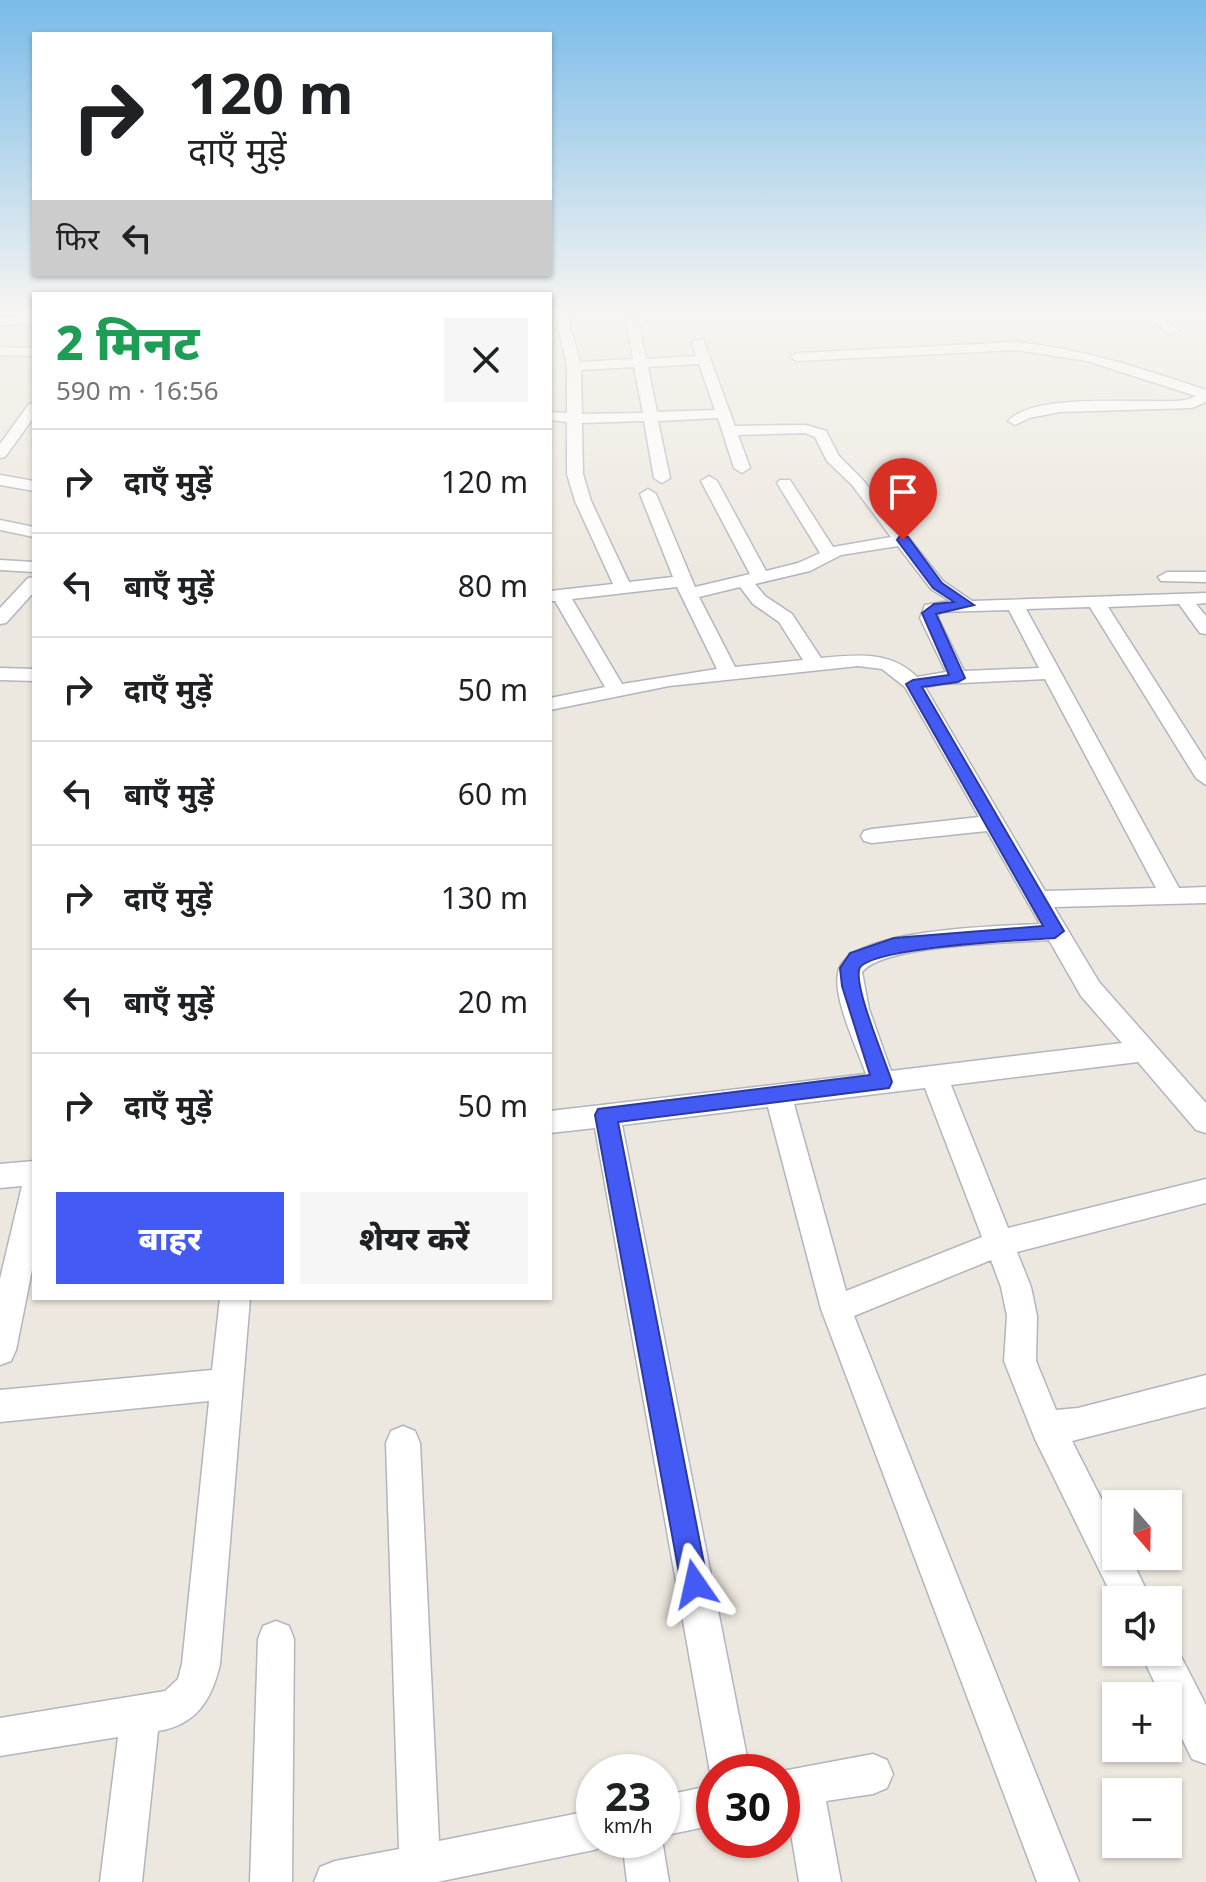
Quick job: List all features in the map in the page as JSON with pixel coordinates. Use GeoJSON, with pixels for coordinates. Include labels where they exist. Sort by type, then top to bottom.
{"type":"FeatureCollection","features":[{"type":"Feature","properties":{"kind":"street"},"geometry":{"type":"LineString","coordinates":[[570,402],[578,487],[623,587]]}},
{"type":"Feature","properties":{"kind":"street"},"geometry":{"type":"LineString","coordinates":[[647,402],[662,478]]}},
{"type":"Feature","properties":{"kind":"street"},"geometry":{"type":"LineString","coordinates":[[718,402],[742,468]]}},
{"type":"Feature","properties":{"kind":"street"},"geometry":{"type":"LineString","coordinates":[[1015,421],[1043,409],[1195,402]]}},
{"type":"Feature","properties":{"kind":"street"},"geometry":{"type":"LineString","coordinates":[[0,454],[32,409]]}},
{"type":"Feature","properties":{"kind":"street"},"geometry":{"type":"LineString","coordinates":[[552,416],[651,418],[722,414]]}},
{"type":"Feature","properties":{"kind":"street"},"geometry":{"type":"LineString","coordinates":[[0,425],[20,424]]}},
{"type":"Feature","properties":{"kind":"street"},"geometry":{"type":"LineString","coordinates":[[727,431],[806,429],[821,434],[832,458],[857,482],[937,585],[967,605]]}},
{"type":"Feature","properties":{"kind":"street"},"geometry":{"type":"LineString","coordinates":[[8,481],[32,471]]}},
{"type":"Feature","properties":{"kind":"street"},"geometry":{"type":"LineString","coordinates":[[8,481],[32,486]]}},
{"type":"Feature","properties":{"kind":"street"},"geometry":{"type":"LineString","coordinates":[[709,481],[759,600],[786,618],[816,665]]}},
{"type":"Feature","properties":{"kind":"street"},"geometry":{"type":"LineString","coordinates":[[785,483],[829,553]]}},
{"type":"Feature","properties":{"kind":"street"},"geometry":{"type":"LineString","coordinates":[[648,494],[686,588],[729,675]]}},
{"type":"Feature","properties":{"kind":"street"},"geometry":{"type":"LineString","coordinates":[[0,525],[32,532]]}},
{"type":"Feature","properties":{"kind":"street"},"geometry":{"type":"LineString","coordinates":[[616,689],[556,595],[623,587],[686,588],[753,580],[804,567],[829,553],[903,540]]}},
{"type":"Feature","properties":{"kind":"street"},"geometry":{"type":"LineString","coordinates":[[0,565],[32,580]]}},
{"type":"Feature","properties":{"kind":"street"},"geometry":{"type":"LineString","coordinates":[[1167,577],[1206,577]]}},
{"type":"Feature","properties":{"kind":"street"},"geometry":{"type":"LineString","coordinates":[[0,619],[32,581]]}},
{"type":"Feature","properties":{"kind":"street"},"geometry":{"type":"LineString","coordinates":[[958,678],[929,613],[939,607],[1206,598]]}},
{"type":"Feature","properties":{"kind":"street"},"geometry":{"type":"LineString","coordinates":[[1184,599],[1206,629]]}},
{"type":"Feature","properties":{"kind":"street"},"geometry":{"type":"LineString","coordinates":[[1096,602],[1206,778]]}},
{"type":"Feature","properties":{"kind":"street"},"geometry":{"type":"LineString","coordinates":[[1015,605],[1172,896]]}},
{"type":"Feature","properties":{"kind":"street"},"geometry":{"type":"LineString","coordinates":[[552,704],[669,680],[872,660],[895,667],[913,684],[1090,989],[1206,1122]]}},
{"type":"Feature","properties":{"kind":"street"},"geometry":{"type":"LineString","coordinates":[[913,684],[958,678],[1052,673]]}},
{"type":"Feature","properties":{"kind":"street"},"geometry":{"type":"LineString","coordinates":[[0,674],[32,675]]}},
{"type":"Feature","properties":{"kind":"street"},"geometry":{"type":"LineString","coordinates":[[872,836],[993,823]]}},
{"type":"Feature","properties":{"kind":"street"},"geometry":{"type":"LineString","coordinates":[[1036,899],[1206,895]]}},
{"type":"Feature","properties":{"kind":"street"},"geometry":{"type":"LineString","coordinates":[[882,1082],[851,986],[849,968],[856,958],[894,945],[1055,931]]}},
{"type":"Feature","properties":{"kind":"street"},"geometry":{"type":"LineString","coordinates":[[552,1122],[1144,1051]]}},
{"type":"Feature","properties":{"kind":"street"},"geometry":{"type":"LineString","coordinates":[[934,1076],[1016,1287],[1022,1316],[1020,1361],[1047,1427],[1126,1586]]}},
{"type":"Feature","properties":{"kind":"street"},"geometry":{"type":"LineString","coordinates":[[778,1095],[836,1309],[1058,1882]]}},
{"type":"Feature","properties":{"kind":"street"},"geometry":{"type":"LineString","coordinates":[[606,1115],[727,1754]]}},
{"type":"Feature","properties":{"kind":"street"},"geometry":{"type":"LineString","coordinates":[[0,1176],[32,1173]]}},
{"type":"Feature","properties":{"kind":"street"},"geometry":{"type":"LineString","coordinates":[[836,1309],[997,1244],[1206,1191]]}},
{"type":"Feature","properties":{"kind":"street"},"geometry":{"type":"LineString","coordinates":[[0,1350],[32,1199]]}},
{"type":"Feature","properties":{"kind":"street"},"geometry":{"type":"LineString","coordinates":[[0,1737],[140,1715],[185,1703],[196,1687],[201,1664],[235,1300]]}},
{"type":"Feature","properties":{"kind":"street"},"geometry":{"type":"LineString","coordinates":[[0,1406],[226,1384]]}},
{"type":"Feature","properties":{"kind":"street"},"geometry":{"type":"LineString","coordinates":[[1047,1427],[1078,1424],[1206,1391]]}},
{"type":"Feature","properties":{"kind":"street"},"geometry":{"type":"LineString","coordinates":[[403,1443],[443,1868]]}},
{"type":"Feature","properties":{"kind":"street"},"geometry":{"type":"LineString","coordinates":[[271,1882],[276,1639]]}},
{"type":"Feature","properties":{"kind":"street"},"geometry":{"type":"LineString","coordinates":[[1166,1666],[1206,1745]]}},
{"type":"Feature","properties":{"kind":"street"},"geometry":{"type":"LineString","coordinates":[[121,1882],[140,1715]]}},
{"type":"Feature","properties":{"kind":"street"},"geometry":{"type":"LineString","coordinates":[[800,1787],[873,1774]]}},
{"type":"Feature","properties":{"kind":"street"},"geometry":{"type":"LineString","coordinates":[[800,1815],[820,1882]]}},
{"type":"Feature","properties":{"kind":"street"},"geometry":{"type":"LineString","coordinates":[[335,1882],[443,1868],[576,1835]]}},
{"type":"Feature","properties":{"kind":"street"},"geometry":{"type":"LineString","coordinates":[[645,1858],[648,1882]]}},
{"type":"Feature","properties":{"kind":"route"},"geometry":{"type":"LineString","coordinates":[[695,1584],[606,1115],[882,1082],[851,986],[849,968],[856,958],[894,945],[1055,931],[913,684],[930,679],[958,678],[929,613],[931,609],[948,605],[967,605],[958,596],[937,585],[903,540]]}}]}
